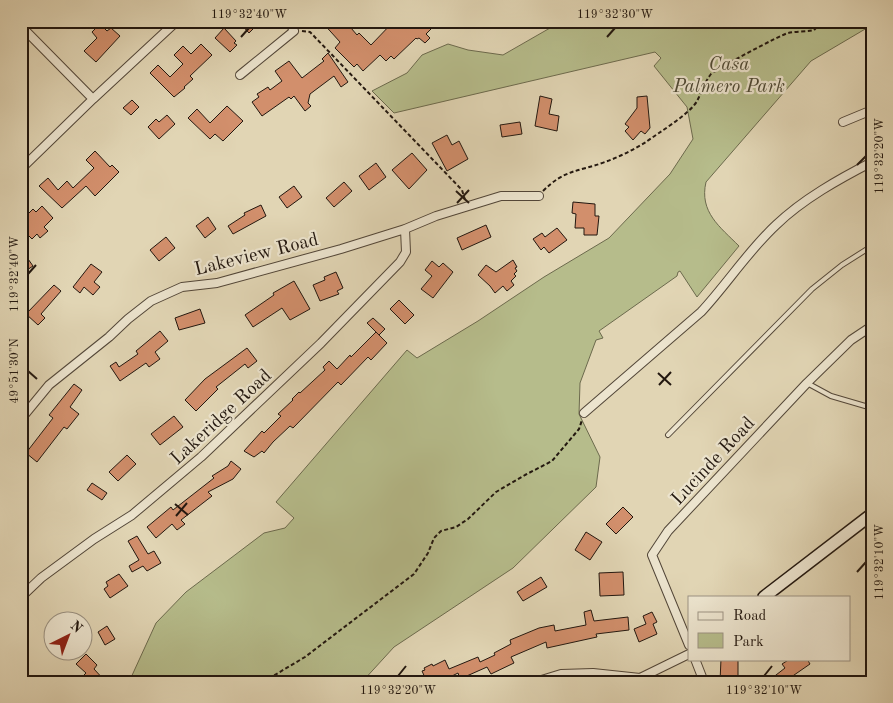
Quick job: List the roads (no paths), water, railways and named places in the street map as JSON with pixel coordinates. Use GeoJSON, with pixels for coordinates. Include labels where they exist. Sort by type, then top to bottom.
{"type":"FeatureCollection","features":[{"type":"Feature","properties":{"kind":"street"},"geometry":{"type":"LineString","coordinates":[[21,169],[177,21]]}},
{"type":"Feature","properties":{"kind":"street"},"geometry":{"type":"LineString","coordinates":[[240,75],[294,31],[289,21]]}},
{"type":"Feature","properties":{"kind":"street"},"geometry":{"type":"LineString","coordinates":[[21,26],[93,99]]}},
{"type":"Feature","properties":{"kind":"street"},"geometry":{"type":"LineString","coordinates":[[843,122],[872,110]]}},
{"type":"Feature","properties":{"kind":"street"},"geometry":{"type":"LineString","coordinates":[[584,413],[702,312],[752,250],[777,224],[824,189],[872,162]]}},
{"type":"Feature","properties":{"kind":"street","name":"Lakeview Road"},"geometry":{"type":"LineString","coordinates":[[21,419],[49,385],[151,301],[182,288],[217,283],[341,249],[501,196],[538,196]]}},
{"type":"Feature","properties":{"kind":"street","name":"Lakeridge Road"},"geometry":{"type":"LineString","coordinates":[[21,597],[41,578],[94,539],[132,515],[201,457],[321,344],[400,262],[406,252],[405,229]]}},
{"type":"Feature","properties":{"kind":"street","name":"Lucinde Road"},"geometry":{"type":"LineString","coordinates":[[688,643],[652,555],[668,531],[807,382],[851,340],[872,326]]}},
{"type":"Feature","properties":{"kind":"street"},"geometry":{"type":"LineString","coordinates":[[765,596],[872,514]]}},
{"type":"Feature","properties":{"kind":"street"},"geometry":{"type":"LineString","coordinates":[[534,682],[561,674],[593,673],[640,678],[688,654]]}},
{"type":"Feature","properties":{"kind":"street"},"geometry":{"type":"LineString","coordinates":[[695,660],[704,682]]}},
{"type":"Feature","properties":{"kind":"lane"},"geometry":{"type":"LineString","coordinates":[[668,435],[812,289],[842,265],[872,246]]}},
{"type":"Feature","properties":{"kind":"lane"},"geometry":{"type":"LineString","coordinates":[[807,382],[831,396],[872,408]]}},
{"type":"Feature","properties":{"kind":"park label","name":"Casa Palmero Park"},"geometry":{"type":"Point","coordinates":[729,74]}}]}
